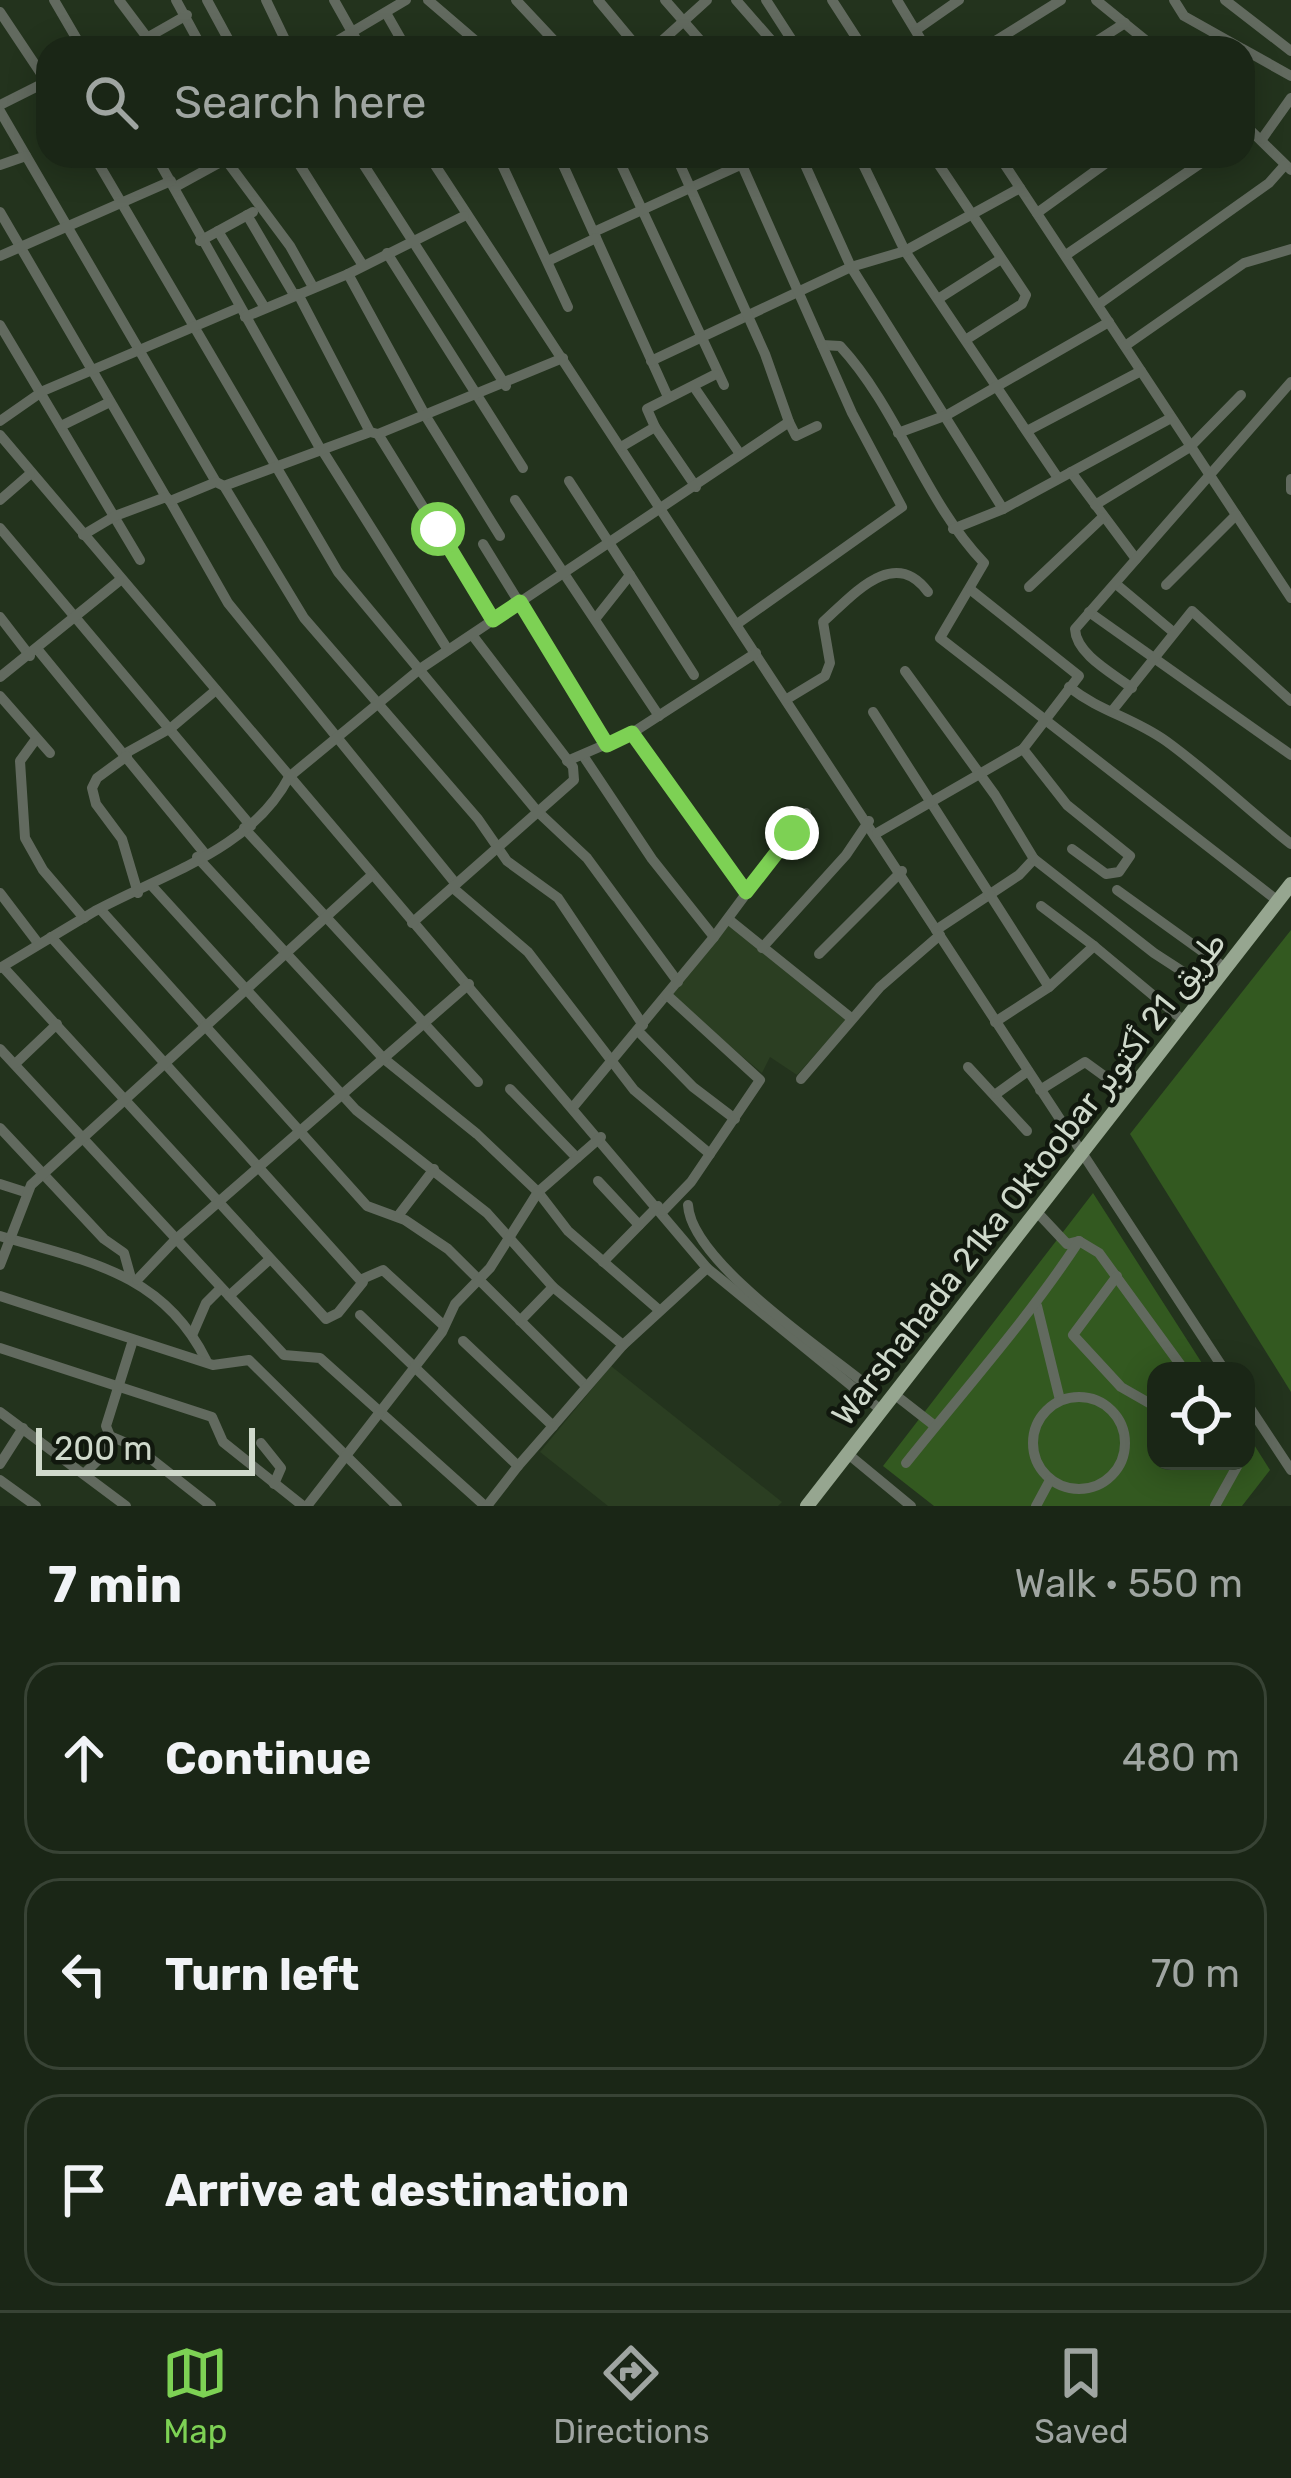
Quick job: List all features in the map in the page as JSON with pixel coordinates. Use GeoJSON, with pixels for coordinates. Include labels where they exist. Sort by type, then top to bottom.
{"type":"FeatureCollection","features":[{"type":"Feature","properties":{"kind":"main road","name":"Warshahada 21ka Oktoobar طريق 21 أكتوبر"},"geometry":{"type":"LineString","coordinates":[[807,1506],[1291,884]]}},
{"type":"Feature","properties":{"kind":"street"},"geometry":{"type":"LineString","coordinates":[[53,0],[75,36]]}},
{"type":"Feature","properties":{"kind":"street"},"geometry":{"type":"LineString","coordinates":[[119,0],[147,36]]}},
{"type":"Feature","properties":{"kind":"street"},"geometry":{"type":"LineString","coordinates":[[176,0],[197,36]]}},
{"type":"Feature","properties":{"kind":"street"},"geometry":{"type":"LineString","coordinates":[[207,0],[226,36]]}},
{"type":"Feature","properties":{"kind":"street"},"geometry":{"type":"LineString","coordinates":[[266,0],[283,36]]}},
{"type":"Feature","properties":{"kind":"street"},"geometry":{"type":"LineString","coordinates":[[334,0],[353,36]]}},
{"type":"Feature","properties":{"kind":"street"},"geometry":{"type":"LineString","coordinates":[[344,36],[406,0]]}},
{"type":"Feature","properties":{"kind":"street"},"geometry":{"type":"LineString","coordinates":[[428,0],[470,36]]}},
{"type":"Feature","properties":{"kind":"street"},"geometry":{"type":"LineString","coordinates":[[516,0],[550,36]]}},
{"type":"Feature","properties":{"kind":"street"},"geometry":{"type":"LineString","coordinates":[[598,0],[628,36]]}},
{"type":"Feature","properties":{"kind":"street"},"geometry":{"type":"LineString","coordinates":[[664,0],[696,36]]}},
{"type":"Feature","properties":{"kind":"street"},"geometry":{"type":"LineString","coordinates":[[668,36],[707,0]]}},
{"type":"Feature","properties":{"kind":"street"},"geometry":{"type":"LineString","coordinates":[[739,4],[763,0],[788,36]]}},
{"type":"Feature","properties":{"kind":"street"},"geometry":{"type":"LineString","coordinates":[[832,0],[855,36]]}},
{"type":"Feature","properties":{"kind":"street"},"geometry":{"type":"LineString","coordinates":[[897,0],[919,36]]}},
{"type":"Feature","properties":{"kind":"street"},"geometry":{"type":"LineString","coordinates":[[916,30],[959,0]]}},
{"type":"Feature","properties":{"kind":"street"},"geometry":{"type":"LineString","coordinates":[[1003,36],[1061,0]]}},
{"type":"Feature","properties":{"kind":"street"},"geometry":{"type":"LineString","coordinates":[[1096,0],[1141,36]]}},
{"type":"Feature","properties":{"kind":"street"},"geometry":{"type":"LineString","coordinates":[[1174,0],[1184,16],[1220,36]]}},
{"type":"Feature","properties":{"kind":"street"},"geometry":{"type":"LineString","coordinates":[[1225,0],[1291,51]]}},
{"type":"Feature","properties":{"kind":"street"},"geometry":{"type":"LineString","coordinates":[[739,4],[767,36]]}},
{"type":"Feature","properties":{"kind":"street"},"geometry":{"type":"LineString","coordinates":[[0,12],[36,64]]}},
{"type":"Feature","properties":{"kind":"street"},"geometry":{"type":"LineString","coordinates":[[386,14],[399,36]]}},
{"type":"Feature","properties":{"kind":"street"},"geometry":{"type":"LineString","coordinates":[[160,36],[187,15]]}},
{"type":"Feature","properties":{"kind":"street"},"geometry":{"type":"LineString","coordinates":[[1105,36],[1125,23]]}},
{"type":"Feature","properties":{"kind":"street"},"geometry":{"type":"LineString","coordinates":[[1255,55],[1291,76]]}},
{"type":"Feature","properties":{"kind":"street"},"geometry":{"type":"LineString","coordinates":[[36,88],[0,108],[294,603],[519,874],[558,898],[641,1028],[693,1087],[735,1119]]}},
{"type":"Feature","properties":{"kind":"street"},"geometry":{"type":"LineString","coordinates":[[1262,139],[1291,98]]}},
{"type":"Feature","properties":{"kind":"street"},"geometry":{"type":"LineString","coordinates":[[1099,304],[1288,167],[1255,133]]}},
{"type":"Feature","properties":{"kind":"street"},"geometry":{"type":"LineString","coordinates":[[0,165],[26,156]]}},
{"type":"Feature","properties":{"kind":"street"},"geometry":{"type":"LineString","coordinates":[[100,168],[192,332],[338,572],[537,811],[587,858],[678,982]]}},
{"type":"Feature","properties":{"kind":"street"},"geometry":{"type":"LineString","coordinates":[[163,168],[322,452],[448,650]]}},
{"type":"Feature","properties":{"kind":"street"},"geometry":{"type":"LineString","coordinates":[[0,256],[205,168]]}},
{"type":"Feature","properties":{"kind":"street"},"geometry":{"type":"LineString","coordinates":[[232,168],[313,287]]}},
{"type":"Feature","properties":{"kind":"street"},"geometry":{"type":"LineString","coordinates":[[302,168],[362,264]]}},
{"type":"Feature","properties":{"kind":"street"},"geometry":{"type":"LineString","coordinates":[[366,168],[506,386]]}},
{"type":"Feature","properties":{"kind":"street"},"geometry":{"type":"LineString","coordinates":[[436,168],[869,820],[995,1022],[1220,1362]]}},
{"type":"Feature","properties":{"kind":"street"},"geometry":{"type":"LineString","coordinates":[[505,168],[568,307]]}},
{"type":"Feature","properties":{"kind":"street"},"geometry":{"type":"LineString","coordinates":[[565,168],[668,397]]}},
{"type":"Feature","properties":{"kind":"street"},"geometry":{"type":"LineString","coordinates":[[622,168],[720,379],[668,397],[645,411],[696,487]]}},
{"type":"Feature","properties":{"kind":"street"},"geometry":{"type":"LineString","coordinates":[[681,168],[796,436],[817,426]]}},
{"type":"Feature","properties":{"kind":"street"},"geometry":{"type":"LineString","coordinates":[[550,260],[725,168]]}},
{"type":"Feature","properties":{"kind":"street"},"geometry":{"type":"LineString","coordinates":[[737,624],[902,507],[743,168]]}},
{"type":"Feature","properties":{"kind":"street"},"geometry":{"type":"LineString","coordinates":[[806,168],[851,267],[1003,509]]}},
{"type":"Feature","properties":{"kind":"street"},"geometry":{"type":"LineString","coordinates":[[865,168],[905,251],[1058,478]]}},
{"type":"Feature","properties":{"kind":"street"},"geometry":{"type":"LineString","coordinates":[[941,168],[1025,299],[967,340]]}},
{"type":"Feature","properties":{"kind":"street"},"geometry":{"type":"LineString","coordinates":[[1007,168],[1291,598]]}},
{"type":"Feature","properties":{"kind":"street"},"geometry":{"type":"LineString","coordinates":[[1036,213],[1099,168]]}},
{"type":"Feature","properties":{"kind":"street"},"geometry":{"type":"LineString","coordinates":[[1066,255],[1194,168]]}},
{"type":"Feature","properties":{"kind":"street"},"geometry":{"type":"LineString","coordinates":[[651,361],[851,267],[905,251],[1020,188]]}},
{"type":"Feature","properties":{"kind":"street"},"geometry":{"type":"LineString","coordinates":[[200,241],[261,207]]}},
{"type":"Feature","properties":{"kind":"street"},"geometry":{"type":"LineString","coordinates":[[0,212],[228,603],[454,886],[528,952],[612,1066],[658,1113],[710,1154]]}},
{"type":"Feature","properties":{"kind":"street"},"geometry":{"type":"LineString","coordinates":[[247,215],[374,433],[493,620]]}},
{"type":"Feature","properties":{"kind":"street"},"geometry":{"type":"LineString","coordinates":[[0,421],[43,391],[348,274],[464,215]]}},
{"type":"Feature","properties":{"kind":"street"},"geometry":{"type":"LineString","coordinates":[[218,231],[266,308]]}},
{"type":"Feature","properties":{"kind":"street"},"geometry":{"type":"LineString","coordinates":[[1125,346],[1244,263],[1291,249]]}},
{"type":"Feature","properties":{"kind":"street"},"geometry":{"type":"LineString","coordinates":[[387,253],[523,468]]}},
{"type":"Feature","properties":{"kind":"street"},"geometry":{"type":"LineString","coordinates":[[938,299],[1001,259]]}},
{"type":"Feature","properties":{"kind":"street"},"geometry":{"type":"LineString","coordinates":[[348,274],[425,416],[500,536]]}},
{"type":"Feature","properties":{"kind":"street"},"geometry":{"type":"LineString","coordinates":[[898,433],[947,416],[1109,322]]}},
{"type":"Feature","properties":{"kind":"street"},"geometry":{"type":"LineString","coordinates":[[0,325],[140,560]]}},
{"type":"Feature","properties":{"kind":"street"},"geometry":{"type":"LineString","coordinates":[[822,345],[840,346],[849,355],[953,529],[984,565],[940,638],[1278,901]]}},
{"type":"Feature","properties":{"kind":"street"},"geometry":{"type":"LineString","coordinates":[[83,535],[115,516],[425,416],[506,386],[563,358]]}},
{"type":"Feature","properties":{"kind":"street"},"geometry":{"type":"LineString","coordinates":[[1027,431],[1142,371]]}},
{"type":"Feature","properties":{"kind":"street"},"geometry":{"type":"LineString","coordinates":[[694,387],[740,454]]}},
{"type":"Feature","properties":{"kind":"street"},"geometry":{"type":"LineString","coordinates":[[1132,688],[1093,659],[1073,634],[1289,387]]}},
{"type":"Feature","properties":{"kind":"street"},"geometry":{"type":"LineString","coordinates":[[1095,505],[1190,447],[1241,395]]}},
{"type":"Feature","properties":{"kind":"street"},"geometry":{"type":"LineString","coordinates":[[61,426],[110,402]]}},
{"type":"Feature","properties":{"kind":"street"},"geometry":{"type":"LineString","coordinates":[[953,529],[1003,509],[1171,418]]}},
{"type":"Feature","properties":{"kind":"street"},"geometry":{"type":"LineString","coordinates":[[442,1324],[383,1270],[363,1282],[338,1313],[326,1319],[1,968],[100,909],[152,886],[248,827],[277,800],[289,777],[421,669],[789,422]]}},
{"type":"Feature","properties":{"kind":"street"},"geometry":{"type":"LineString","coordinates":[[621,447],[655,427]]}},
{"type":"Feature","properties":{"kind":"street"},"geometry":{"type":"LineString","coordinates":[[0,436],[119,581],[601,1137],[707,1268],[881,1410]]}},
{"type":"Feature","properties":{"kind":"street"},"geometry":{"type":"LineString","coordinates":[[1071,472],[1136,559]]}},
{"type":"Feature","properties":{"kind":"street"},"geometry":{"type":"LineString","coordinates":[[0,500],[30,474]]}},
{"type":"Feature","properties":{"kind":"street"},"geometry":{"type":"LineString","coordinates":[[1291,479],[1291,490]]}},
{"type":"Feature","properties":{"kind":"street"},"geometry":{"type":"LineString","coordinates":[[569,481],[694,675]]}},
{"type":"Feature","properties":{"kind":"street"},"geometry":{"type":"LineString","coordinates":[[515,500],[659,716]]}},
{"type":"Feature","properties":{"kind":"street"},"geometry":{"type":"LineString","coordinates":[[1166,585],[1236,515]]}},
{"type":"Feature","properties":{"kind":"street"},"geometry":{"type":"LineString","coordinates":[[1029,587],[1102,518]]}},
{"type":"Feature","properties":{"kind":"street"},"geometry":{"type":"LineString","coordinates":[[0,528],[73,620],[89,631],[171,728],[248,827],[478,1082]]}},
{"type":"Feature","properties":{"kind":"street"},"geometry":{"type":"LineString","coordinates":[[483,544],[607,745]]}},
{"type":"Feature","properties":{"kind":"street"},"geometry":{"type":"LineString","coordinates":[[787,699],[825,676],[830,663],[824,622],[884,573],[897,569],[916,576],[928,592]]}},
{"type":"Feature","properties":{"kind":"street"},"geometry":{"type":"LineString","coordinates":[[596,618],[630,575]]}},
{"type":"Feature","properties":{"kind":"street"},"geometry":{"type":"LineString","coordinates":[[0,677],[119,581]]}},
{"type":"Feature","properties":{"kind":"street"},"geometry":{"type":"LineString","coordinates":[[1116,584],[1172,631]]}},
{"type":"Feature","properties":{"kind":"street"},"geometry":{"type":"LineString","coordinates":[[971,590],[1079,676]]}},
{"type":"Feature","properties":{"kind":"street"},"geometry":{"type":"LineString","coordinates":[[1089,612],[1116,626],[1154,661],[1175,669],[1291,755]]}},
{"type":"Feature","properties":{"kind":"street"},"geometry":{"type":"LineString","coordinates":[[1069,687],[1106,714],[1112,712],[1172,631],[1196,612],[1291,701]]}},
{"type":"Feature","properties":{"kind":"street"},"geometry":{"type":"LineString","coordinates":[[0,616],[127,754],[202,856],[284,954],[382,1058],[538,1192],[553,1215],[659,1310]]}},
{"type":"Feature","properties":{"kind":"street"},"geometry":{"type":"LineString","coordinates":[[412,922],[574,780],[567,760],[472,636]]}},
{"type":"Feature","properties":{"kind":"street"},"geometry":{"type":"LineString","coordinates":[[567,760],[584,757],[632,733],[756,652]]}},
{"type":"Feature","properties":{"kind":"street"},"geometry":{"type":"LineString","coordinates":[[877,833],[1023,749],[1093,659]]}},
{"type":"Feature","properties":{"kind":"street"},"geometry":{"type":"LineString","coordinates":[[904,671],[1034,859],[1154,953],[1208,988]]}},
{"type":"Feature","properties":{"kind":"street"},"geometry":{"type":"LineString","coordinates":[[139,892],[122,839],[96,804],[92,788],[127,754],[171,728],[216,690]]}},
{"type":"Feature","properties":{"kind":"street"},"geometry":{"type":"LineString","coordinates":[[0,696],[50,754]]}},
{"type":"Feature","properties":{"kind":"street"},"geometry":{"type":"LineString","coordinates":[[873,712],[1049,987]]}},
{"type":"Feature","properties":{"kind":"street"},"geometry":{"type":"LineString","coordinates":[[1112,712],[1170,744],[1291,844]]}},
{"type":"Feature","properties":{"kind":"street"},"geometry":{"type":"LineString","coordinates":[[632,733],[746,892]]}},
{"type":"Feature","properties":{"kind":"street"},"geometry":{"type":"LineString","coordinates":[[36,739],[20,761],[25,838],[43,870],[84,918]]}},
{"type":"Feature","properties":{"kind":"street"},"geometry":{"type":"LineString","coordinates":[[1023,749],[1067,805],[1130,856],[1119,872],[1106,874],[1072,849]]}},
{"type":"Feature","properties":{"kind":"street"},"geometry":{"type":"LineString","coordinates":[[584,757],[652,859],[714,937]]}},
{"type":"Feature","properties":{"kind":"street"},"geometry":{"type":"LineString","coordinates":[[574,1106],[612,1066],[806,813]]}},
{"type":"Feature","properties":{"kind":"street"},"geometry":{"type":"LineString","coordinates":[[762,948],[846,855],[869,820]]}},
{"type":"Feature","properties":{"kind":"street"},"geometry":{"type":"LineString","coordinates":[[801,1079],[851,1018],[938,932],[1034,859]]}},
{"type":"Feature","properties":{"kind":"street"},"geometry":{"type":"LineString","coordinates":[[819,953],[902,871]]}},
{"type":"Feature","properties":{"kind":"street"},"geometry":{"type":"LineString","coordinates":[[0,1265],[5,1238],[25,1192],[120,1099],[372,875]]}},
{"type":"Feature","properties":{"kind":"street"},"geometry":{"type":"LineString","coordinates":[[152,886],[340,1094],[508,1233],[554,1288],[623,1345]]}},
{"type":"Feature","properties":{"kind":"street"},"geometry":{"type":"LineString","coordinates":[[1117,890],[1224,968]]}},
{"type":"Feature","properties":{"kind":"street"},"geometry":{"type":"LineString","coordinates":[[0,892],[363,1282]]}},
{"type":"Feature","properties":{"kind":"street"},"geometry":{"type":"LineString","coordinates":[[1042,906],[1184,1021]]}},
{"type":"Feature","properties":{"kind":"street"},"geometry":{"type":"LineString","coordinates":[[100,909],[367,1206],[398,1216],[448,1250],[586,1386]]}},
{"type":"Feature","properties":{"kind":"street"},"geometry":{"type":"LineString","coordinates":[[728,919],[851,1018]]}},
{"type":"Feature","properties":{"kind":"street"},"geometry":{"type":"LineString","coordinates":[[995,1022],[1049,987],[1094,946]]}},
{"type":"Feature","properties":{"kind":"street"},"geometry":{"type":"LineString","coordinates":[[134,1279],[470,984]]}},
{"type":"Feature","properties":{"kind":"street"},"geometry":{"type":"LineString","coordinates":[[603,1262],[710,1154],[760,1080],[756,1071],[667,995]]}},
{"type":"Feature","properties":{"kind":"street"},"geometry":{"type":"LineString","coordinates":[[15,1064],[57,1024]]}},
{"type":"Feature","properties":{"kind":"street"},"geometry":{"type":"LineString","coordinates":[[0,1049],[284,1355],[320,1358],[486,1506],[623,1345],[707,1268]]}},
{"type":"Feature","properties":{"kind":"street"},"geometry":{"type":"LineString","coordinates":[[1040,1090],[1085,1062],[1129,1094]]}},
{"type":"Feature","properties":{"kind":"street"},"geometry":{"type":"LineString","coordinates":[[968,1067],[1027,1131]]}},
{"type":"Feature","properties":{"kind":"street"},"geometry":{"type":"LineString","coordinates":[[996,1094],[1028,1070]]}},
{"type":"Feature","properties":{"kind":"street"},"geometry":{"type":"LineString","coordinates":[[510,1089],[577,1158]]}},
{"type":"Feature","properties":{"kind":"street"},"geometry":{"type":"LineString","coordinates":[[0,1128],[104,1239],[124,1253],[134,1279]]}},
{"type":"Feature","properties":{"kind":"street"},"geometry":{"type":"LineString","coordinates":[[0,1348],[212,1417],[223,1442],[305,1506],[346,1461],[538,1192],[601,1137]]}},
{"type":"Feature","properties":{"kind":"street"},"geometry":{"type":"LineString","coordinates":[[398,1216],[434,1169]]}},
{"type":"Feature","properties":{"kind":"street"},"geometry":{"type":"LineString","coordinates":[[598,1181],[639,1225]]}},
{"type":"Feature","properties":{"kind":"street"},"geometry":{"type":"LineString","coordinates":[[0,1184],[25,1192]]}},
{"type":"Feature","properties":{"kind":"street"},"geometry":{"type":"LineString","coordinates":[[688,1205],[692,1226],[713,1253],[864,1383],[862,1394]]}},
{"type":"Feature","properties":{"kind":"street"},"geometry":{"type":"LineString","coordinates":[[1036,1211],[1067,1244],[1079,1241],[1099,1253],[1179,1362]]}},
{"type":"Feature","properties":{"kind":"street"},"geometry":{"type":"LineString","coordinates":[[5,1238],[134,1279],[193,1333],[206,1360]]}},
{"type":"Feature","properties":{"kind":"street"},"geometry":{"type":"LineString","coordinates":[[906,1463],[998,1345],[1037,1306],[1079,1241]]}},
{"type":"Feature","properties":{"kind":"street"},"geometry":{"type":"LineString","coordinates":[[193,1333],[206,1303],[270,1258]]}},
{"type":"Feature","properties":{"kind":"street"},"geometry":{"type":"LineString","coordinates":[[1118,1276],[1072,1333],[1121,1387],[1147,1402]]}},
{"type":"Feature","properties":{"kind":"street"},"geometry":{"type":"LineString","coordinates":[[520,1321],[554,1288]]}},
{"type":"Feature","properties":{"kind":"street"},"geometry":{"type":"LineString","coordinates":[[0,1296],[224,1365],[248,1360],[397,1506]]}},
{"type":"Feature","properties":{"kind":"street"},"geometry":{"type":"LineString","coordinates":[[1037,1306],[1060,1400]]}},
{"type":"Feature","properties":{"kind":"street"},"geometry":{"type":"LineString","coordinates":[[360,1316],[518,1466]]}},
{"type":"Feature","properties":{"kind":"street"},"geometry":{"type":"LineString","coordinates":[[134,1340],[106,1426],[110,1436],[136,1447],[212,1506]]}},
{"type":"Feature","properties":{"kind":"street"},"geometry":{"type":"LineString","coordinates":[[463,1341],[553,1426]]}},
{"type":"Feature","properties":{"kind":"street"},"geometry":{"type":"LineString","coordinates":[[1105,1404],[1121,1387]]}},
{"type":"Feature","properties":{"kind":"street"},"geometry":{"type":"LineString","coordinates":[[894,1394],[935,1426]]}},
{"type":"Feature","properties":{"kind":"street"},"geometry":{"type":"LineString","coordinates":[[1091,1398],[1105,1404],[1125,1435],[1117,1470],[1085,1489],[1050,1480],[1033,1453],[1037,1422],[1060,1400],[1091,1398]]}},
{"type":"Feature","properties":{"kind":"street"},"geometry":{"type":"LineString","coordinates":[[0,1412],[126,1506]]}},
{"type":"Feature","properties":{"kind":"street"},"geometry":{"type":"LineString","coordinates":[[1255,1416],[1291,1471]]}},
{"type":"Feature","properties":{"kind":"street"},"geometry":{"type":"LineString","coordinates":[[0,1464],[22,1428]]}},
{"type":"Feature","properties":{"kind":"street"},"geometry":{"type":"LineString","coordinates":[[85,1473],[110,1436]]}},
{"type":"Feature","properties":{"kind":"street"},"geometry":{"type":"LineString","coordinates":[[261,1443],[281,1468],[274,1484]]}},
{"type":"Feature","properties":{"kind":"street"},"geometry":{"type":"LineString","coordinates":[[848,1454],[911,1506]]}},
{"type":"Feature","properties":{"kind":"street"},"geometry":{"type":"LineString","coordinates":[[1214,1506],[1235,1470]]}},
{"type":"Feature","properties":{"kind":"street"},"geometry":{"type":"LineString","coordinates":[[0,1480],[36,1506]]}},
{"type":"Feature","properties":{"kind":"street"},"geometry":{"type":"LineString","coordinates":[[1036,1506],[1050,1480]]}},
{"type":"Feature","properties":{"kind":"shaded area"},"geometry":{"type":"Polygon","coordinates":[[[728,924],[848,1018],[797,1075],[770,1057],[762,1073],[670,996],[728,924]]]}},
{"type":"Feature","properties":{"kind":"shaded area"},"geometry":{"type":"Polygon","coordinates":[[[611,1366],[782,1502],[778,1506],[608,1506],[540,1452],[611,1366]]]}},
{"type":"Feature","properties":{"kind":"green space"},"geometry":{"type":"Polygon","coordinates":[[[1291,930],[1291,1392],[1130,1134],[1291,930]]]}},
{"type":"Feature","properties":{"kind":"green space"},"geometry":{"type":"Polygon","coordinates":[[[1093,1193],[1201,1362],[1147,1362],[1147,1470],[1255,1470],[1255,1446],[1270,1470],[1242,1506],[934,1506],[883,1466],[1093,1193]]]}},
{"type":"Feature","properties":{"kind":"route"},"geometry":{"type":"LineString","coordinates":[[438,529],[493,620],[520,602],[607,745],[632,733],[746,892],[792,833]]}}]}
